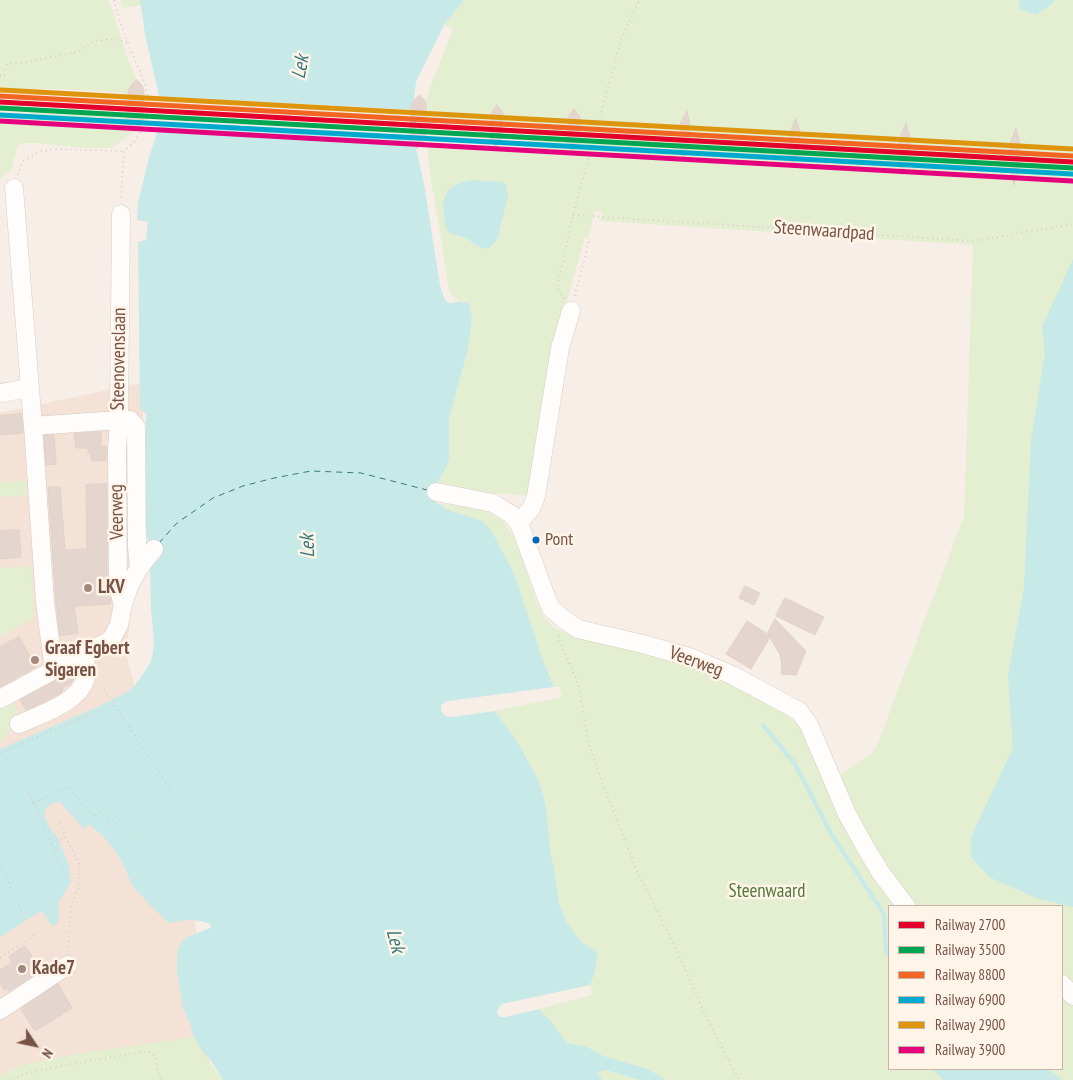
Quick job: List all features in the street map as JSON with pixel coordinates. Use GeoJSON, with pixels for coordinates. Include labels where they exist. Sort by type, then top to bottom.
{"type":"FeatureCollection","features":[{"type":"Feature","properties":{"kind":"street"},"geometry":{"type":"LineString","coordinates":[[14,188],[45,602],[54,670]]}},
{"type":"Feature","properties":{"kind":"street","name":"Steenovenslaan"},"geometry":{"type":"LineString","coordinates":[[33,426],[119,420],[120,214]]}},
{"type":"Feature","properties":{"kind":"street"},"geometry":{"type":"LineString","coordinates":[[519,523],[532,507],[536,496],[560,348],[571,311]]}},
{"type":"Feature","properties":{"kind":"street"},"geometry":{"type":"LineString","coordinates":[[0,393],[30,388]]}},
{"type":"Feature","properties":{"kind":"street"},"geometry":{"type":"LineString","coordinates":[[119,420],[130,420],[136,428],[137,548],[139,568]]}},
{"type":"Feature","properties":{"kind":"street","name":"Veerweg"},"geometry":{"type":"LineString","coordinates":[[119,420],[117,450],[118,588],[123,604]]}},
{"type":"Feature","properties":{"kind":"street","name":"Veerweg"},"geometry":{"type":"LineString","coordinates":[[436,492],[493,503],[512,514],[519,523],[551,608],[578,629],[692,658],[732,675],[799,711],[809,725],[847,814],[881,873],[905,905]]}},
{"type":"Feature","properties":{"kind":"street","name":"Veerweg"},"geometry":{"type":"LineString","coordinates":[[0,699],[111,640],[119,625],[123,604],[130,584],[139,568],[154,549]]}},
{"type":"Feature","properties":{"kind":"street"},"geometry":{"type":"LineString","coordinates":[[19,724],[66,702],[78,692],[86,676],[85,653]]}},
{"type":"Feature","properties":{"kind":"street"},"geometry":{"type":"LineString","coordinates":[[0,1010],[68,965]]}},
{"type":"Feature","properties":{"kind":"street"},"geometry":{"type":"LineString","coordinates":[[1063,985],[1073,996]]}},
{"type":"Feature","properties":{"kind":"path"},"geometry":{"type":"LineString","coordinates":[[114,0],[127,42],[146,87],[148,102],[146,118],[141,131],[124,151],[120,214]]}},
{"type":"Feature","properties":{"kind":"path"},"geometry":{"type":"LineString","coordinates":[[571,311],[557,288],[573,214],[621,40],[639,0]]}},
{"type":"Feature","properties":{"kind":"path"},"geometry":{"type":"LineString","coordinates":[[0,76],[4,76],[7,64],[28,62],[77,52],[94,41],[113,38],[127,42]]}},
{"type":"Feature","properties":{"kind":"path"},"geometry":{"type":"LineString","coordinates":[[14,188],[23,161],[39,152],[54,149],[124,151]]}},
{"type":"Feature","properties":{"kind":"path","name":"Steenwaardpad"},"geometry":{"type":"LineString","coordinates":[[573,214],[974,241],[1073,224]]}},
{"type":"Feature","properties":{"kind":"path"},"geometry":{"type":"LineString","coordinates":[[571,311],[590,238]]}},
{"type":"Feature","properties":{"kind":"path"},"geometry":{"type":"LineString","coordinates":[[562,618],[559,626],[560,639],[579,686],[588,742],[602,782],[637,871],[678,953],[705,1014],[739,1080]]}},
{"type":"Feature","properties":{"kind":"path"},"geometry":{"type":"LineString","coordinates":[[104,689],[175,796]]}},
{"type":"Feature","properties":{"kind":"path"},"geometry":{"type":"LineString","coordinates":[[0,753],[103,709]]}},
{"type":"Feature","properties":{"kind":"path"},"geometry":{"type":"LineString","coordinates":[[33,803],[67,787],[94,817],[100,812],[144,843]]}},
{"type":"Feature","properties":{"kind":"path"},"geometry":{"type":"LineString","coordinates":[[26,788],[66,876]]}},
{"type":"Feature","properties":{"kind":"path"},"geometry":{"type":"LineString","coordinates":[[60,822],[80,866],[79,887],[72,904],[68,965]]}},
{"type":"Feature","properties":{"kind":"path"},"geometry":{"type":"LineString","coordinates":[[51,844],[65,838]]}},
{"type":"Feature","properties":{"kind":"path"},"geometry":{"type":"LineString","coordinates":[[0,864],[26,920]]}},
{"type":"Feature","properties":{"kind":"path"},"geometry":{"type":"LineString","coordinates":[[0,958],[36,934]]}},
{"type":"Feature","properties":{"kind":"path"},"geometry":{"type":"LineString","coordinates":[[13,1080],[23,1074],[66,1065],[148,1052],[156,1057],[157,1070],[161,1080]]}},
{"type":"Feature","properties":{"kind":"shaded area"},"geometry":{"type":"Polygon","coordinates":[[[145,382],[127,657],[192,901],[213,1058],[172,1080],[0,1080],[0,413],[145,382]]]}},
{"type":"Feature","properties":{"kind":"green space"},"geometry":{"type":"Polygon","coordinates":[[[0,0],[109,0],[127,57],[137,80],[131,85],[128,93],[56,89],[0,89],[0,0]]]}},
{"type":"Feature","properties":{"kind":"green space"},"geometry":{"type":"Polygon","coordinates":[[[120,0],[140,0],[141,5],[123,8],[120,0]]]}},
{"type":"Feature","properties":{"kind":"green space","name":"Steenwaard"},"geometry":{"type":"Polygon","coordinates":[[[464,0],[1073,0],[1073,1080],[602,1080],[598,1072],[567,1043],[539,1009],[592,995],[590,985],[595,972],[597,952],[581,942],[567,922],[559,903],[543,794],[538,780],[521,748],[495,711],[562,697],[559,687],[554,687],[514,573],[499,545],[482,521],[448,510],[438,504],[467,506],[487,511],[504,522],[513,536],[543,616],[556,629],[569,634],[639,650],[688,664],[749,694],[792,719],[802,729],[837,777],[876,748],[964,516],[973,245],[600,221],[603,212],[595,211],[588,238],[585,237],[563,315],[533,496],[483,492],[437,485],[449,458],[449,418],[467,353],[472,317],[469,303],[459,302],[449,292],[427,146],[526,150],[535,126],[425,123],[426,101],[431,84],[453,29],[444,25],[464,0]],[[463,237],[481,248],[488,249],[495,244],[463,237]]]}},
{"type":"Feature","properties":{"kind":"green space"},"geometry":{"type":"Polygon","coordinates":[[[46,112],[127,118],[128,126],[133,132],[112,148],[85,148],[23,143],[18,145],[11,170],[0,179],[0,115],[46,112]]]}},
{"type":"Feature","properties":{"kind":"green space"},"geometry":{"type":"Polygon","coordinates":[[[26,481],[27,495],[0,497],[0,482],[26,481]]]}},
{"type":"Feature","properties":{"kind":"green space"},"geometry":{"type":"Polygon","coordinates":[[[31,566],[34,618],[0,637],[0,568],[31,566]]]}},
{"type":"Feature","properties":{"kind":"green space"},"geometry":{"type":"Polygon","coordinates":[[[12,700],[17,711],[10,729],[0,745],[0,705],[12,700]]]}},
{"type":"Feature","properties":{"kind":"green space"},"geometry":{"type":"Polygon","coordinates":[[[194,1037],[223,1080],[0,1080],[0,1075],[20,1065],[81,1053],[194,1037]]]}},
{"type":"Feature","properties":{"kind":"water","name":"Lek"},"geometry":{"type":"Polygon","coordinates":[[[140,0],[464,0],[444,25],[416,82],[411,138],[417,152],[425,189],[440,286],[445,300],[449,303],[469,303],[472,317],[467,353],[449,418],[449,458],[446,468],[430,496],[448,510],[482,521],[491,530],[514,573],[554,687],[448,701],[441,705],[441,711],[445,716],[453,717],[495,711],[514,737],[538,780],[543,794],[559,903],[567,922],[581,942],[597,952],[597,961],[590,985],[502,1004],[497,1013],[499,1017],[505,1017],[539,1009],[567,1043],[587,1047],[603,1056],[648,1069],[665,1080],[640,1080],[607,1070],[598,1072],[602,1080],[223,1080],[194,1037],[183,1008],[177,972],[178,949],[183,940],[210,928],[210,924],[190,920],[169,923],[132,885],[116,852],[102,835],[89,824],[84,829],[60,802],[50,805],[44,813],[49,827],[57,837],[69,865],[71,882],[58,903],[59,916],[57,924],[52,926],[42,911],[0,938],[0,749],[102,705],[127,692],[142,676],[151,661],[153,652],[150,570],[160,558],[148,542],[144,516],[146,414],[140,408],[138,242],[146,240],[148,222],[137,220],[138,203],[149,157],[161,120],[159,96],[145,34],[140,0]]]}},
{"type":"Feature","properties":{"kind":"water"},"geometry":{"type":"Polygon","coordinates":[[[1019,0],[1054,0],[1053,3],[1036,15],[1020,9],[1019,0]]]}},
{"type":"Feature","properties":{"kind":"water"},"geometry":{"type":"Polygon","coordinates":[[[471,180],[502,182],[506,185],[508,196],[498,237],[494,244],[486,249],[451,233],[446,227],[443,207],[445,195],[457,184],[471,180]]]}},
{"type":"Feature","properties":{"kind":"water"},"geometry":{"type":"Polygon","coordinates":[[[1073,259],[1073,907],[1036,898],[989,877],[971,857],[971,837],[1013,748],[1008,675],[1024,588],[1031,440],[1045,353],[1042,327],[1073,259]]]}},
{"type":"Feature","properties":{"kind":"water"},"geometry":{"type":"Polygon","coordinates":[[[933,1070],[1049,1070],[1062,1080],[943,1080],[933,1070]]]}},
{"type":"Feature","properties":{"kind":"pier"},"geometry":{"type":"Polygon","coordinates":[[[156,96],[416,110],[414,135],[159,121],[156,96]]]}},
{"type":"Feature","properties":{"kind":"building"},"geometry":{"type":"Polygon","coordinates":[[[137,80],[144,90],[143,120],[141,126],[133,132],[127,123],[128,93],[131,85],[137,80]]]}},
{"type":"Feature","properties":{"kind":"building"},"geometry":{"type":"Polygon","coordinates":[[[420,95],[426,105],[426,135],[416,149],[410,139],[411,106],[420,95]]]}},
{"type":"Feature","properties":{"kind":"building"},"geometry":{"type":"Polygon","coordinates":[[[497,105],[503,116],[501,140],[496,147],[490,140],[490,137],[492,112],[497,105]]]}},
{"type":"Feature","properties":{"kind":"building"},"geometry":{"type":"Polygon","coordinates":[[[574,109],[580,120],[579,142],[573,151],[568,147],[567,141],[569,116],[574,109]]]}},
{"type":"Feature","properties":{"kind":"building"},"geometry":{"type":"Polygon","coordinates":[[[687,111],[690,126],[689,148],[683,160],[679,147],[680,125],[687,111]]]}},
{"type":"Feature","properties":{"kind":"building"},"geometry":{"type":"Polygon","coordinates":[[[796,119],[800,132],[799,154],[793,166],[789,155],[790,132],[796,119]]]}},
{"type":"Feature","properties":{"kind":"building"},"geometry":{"type":"Polygon","coordinates":[[[906,123],[910,138],[909,160],[901,175],[899,159],[900,138],[906,123]]]}},
{"type":"Feature","properties":{"kind":"building"},"geometry":{"type":"Polygon","coordinates":[[[1016,129],[1020,144],[1019,166],[1014,185],[1009,166],[1010,144],[1016,129]]]}},
{"type":"Feature","properties":{"kind":"building"},"geometry":{"type":"Polygon","coordinates":[[[21,414],[23,433],[0,435],[0,416],[21,414]]]}},
{"type":"Feature","properties":{"kind":"building"},"geometry":{"type":"Polygon","coordinates":[[[101,432],[101,447],[106,446],[106,460],[92,461],[88,448],[76,448],[74,434],[101,432]]]}},
{"type":"Feature","properties":{"kind":"building"},"geometry":{"type":"Polygon","coordinates":[[[54,435],[56,464],[46,465],[44,436],[54,435]]]}},
{"type":"Feature","properties":{"kind":"building"},"geometry":{"type":"Polygon","coordinates":[[[107,484],[107,588],[111,600],[110,604],[74,606],[78,633],[60,636],[48,487],[60,487],[65,550],[87,549],[86,485],[107,484]]]}},
{"type":"Feature","properties":{"kind":"building"},"geometry":{"type":"Polygon","coordinates":[[[19,530],[21,557],[0,559],[0,531],[19,530]]]}},
{"type":"Feature","properties":{"kind":"building"},"geometry":{"type":"Polygon","coordinates":[[[745,586],[760,593],[754,605],[739,598],[745,586]]]}},
{"type":"Feature","properties":{"kind":"building"},"geometry":{"type":"Polygon","coordinates":[[[785,598],[824,617],[815,635],[776,616],[785,598]]]}},
{"type":"Feature","properties":{"kind":"building"},"geometry":{"type":"Polygon","coordinates":[[[775,619],[806,651],[796,675],[781,674],[780,655],[770,637],[751,669],[726,654],[747,621],[769,635],[768,633],[775,619]]]}},
{"type":"Feature","properties":{"kind":"building"},"geometry":{"type":"Polygon","coordinates":[[[19,637],[36,667],[0,687],[0,647],[19,637]]]}},
{"type":"Feature","properties":{"kind":"building"},"geometry":{"type":"Polygon","coordinates":[[[71,673],[74,679],[70,684],[62,688],[62,692],[26,710],[20,700],[71,673]]]}},
{"type":"Feature","properties":{"kind":"building"},"geometry":{"type":"Polygon","coordinates":[[[25,946],[38,965],[34,968],[37,973],[9,991],[7,988],[4,990],[0,983],[0,970],[12,962],[9,957],[25,946]]]}},
{"type":"Feature","properties":{"kind":"building"},"geometry":{"type":"Polygon","coordinates":[[[58,984],[72,1008],[35,1031],[21,1009],[58,984]]]}},
{"type":"Feature","properties":{"kind":"waterway"},"geometry":{"type":"LineString","coordinates":[[763,725],[795,764],[830,832],[884,914],[886,954]]}},
{"type":"Feature","properties":{"kind":"ferry route"},"geometry":{"type":"LineString","coordinates":[[159,543],[177,523],[213,498],[243,486],[274,478],[311,471],[361,473],[427,490]]}},
{"type":"Feature","properties":{"kind":"rail line","name":"2900"},"geometry":{"type":"LineString","coordinates":[[1,90],[1073,149]]}},
{"type":"Feature","properties":{"kind":"rail line","name":"8800"},"geometry":{"type":"LineString","coordinates":[[0,96],[1073,156]]}},
{"type":"Feature","properties":{"kind":"rail line","name":"2700"},"geometry":{"type":"LineString","coordinates":[[0,102],[1073,162]]}},
{"type":"Feature","properties":{"kind":"rail line","name":"3500"},"geometry":{"type":"LineString","coordinates":[[0,108],[1073,168]]}},
{"type":"Feature","properties":{"kind":"rail line","name":"6900"},"geometry":{"type":"LineString","coordinates":[[0,115],[1072,174]]}},
{"type":"Feature","properties":{"kind":"rail line","name":"3900"},"geometry":{"type":"LineString","coordinates":[[0,121],[1072,181]]}},
{"type":"Feature","properties":{"kind":"place","name":"Pont"},"geometry":{"type":"Point","coordinates":[536,540]}},
{"type":"Feature","properties":{"kind":"place","name":"LKV"},"geometry":{"type":"Point","coordinates":[88,588]}},
{"type":"Feature","properties":{"kind":"place","name":"Graaf Egbert Sigaren"},"geometry":{"type":"Point","coordinates":[35,660]}},
{"type":"Feature","properties":{"kind":"place","name":"Kade7"},"geometry":{"type":"Point","coordinates":[22,969]}}]}
